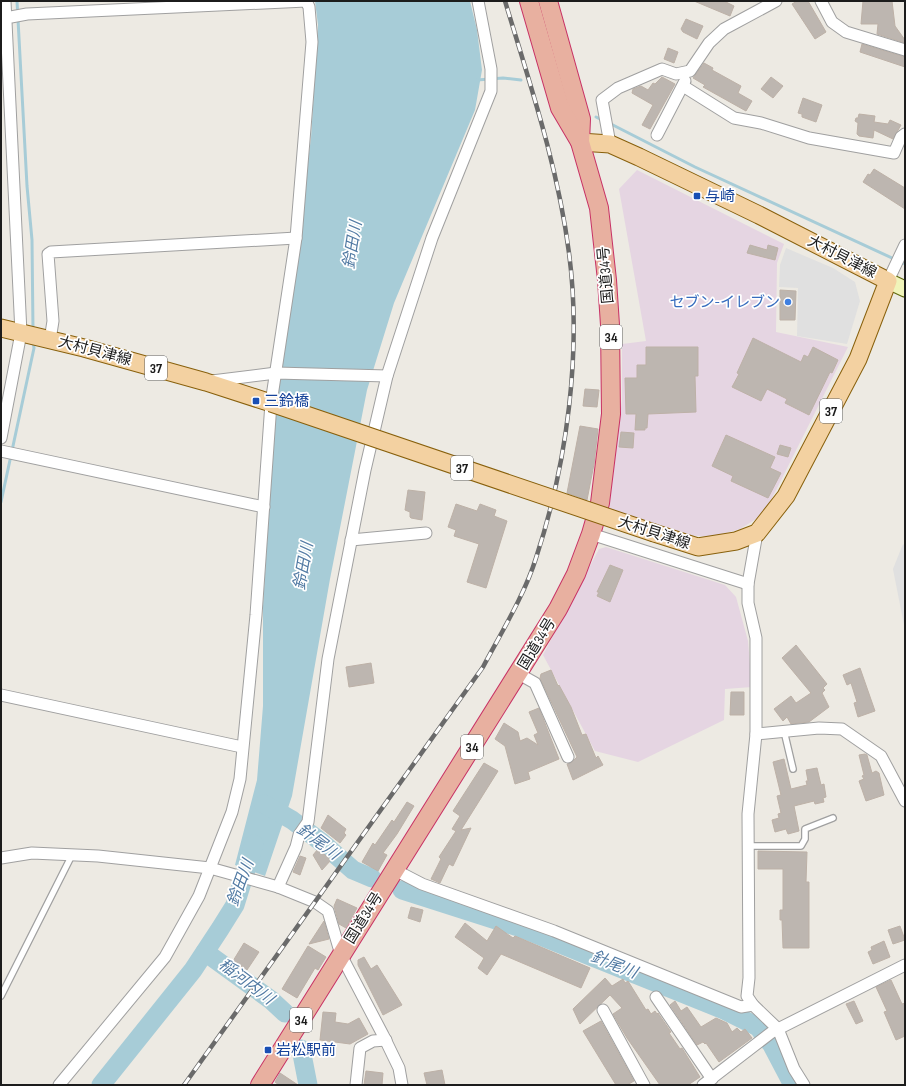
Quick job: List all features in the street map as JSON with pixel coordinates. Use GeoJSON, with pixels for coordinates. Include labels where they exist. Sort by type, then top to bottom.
{"type":"FeatureCollection","features":[{"type":"Feature","properties":{"kind":"highway","name":"国道34号"},"geometry":{"type":"LineString","coordinates":[[260,1085],[519,674],[558,609],[576,574],[591,534],[600,503],[611,414],[610,326],[599,208],[580,142],[560,108],[529,1]]}},
{"type":"Feature","properties":{"kind":"highway","name":"国道34号"},"geometry":{"type":"LineString","coordinates":[[548,1],[581,119],[580,142]]}},
{"type":"Feature","properties":{"kind":"main road","name":"大村貝津線"},"geometry":{"type":"LineString","coordinates":[[1,328],[206,382],[698,547],[736,541],[757,532],[786,496],[858,359],[891,274],[759,215],[609,137],[580,142]]}},
{"type":"Feature","properties":{"kind":"main road"},"geometry":{"type":"LineString","coordinates":[[891,274],[905,288]]}},
{"type":"Feature","properties":{"kind":"street"},"geometry":{"type":"LineString","coordinates":[[1,438],[34,336],[5,1]]}},
{"type":"Feature","properties":{"kind":"street"},"geometry":{"type":"LineString","coordinates":[[6,16],[306,1],[309,7],[312,42],[296,238],[279,373],[271,404],[256,615],[240,779],[232,812],[212,869],[199,896],[165,957],[59,1085]]}},
{"type":"Feature","properties":{"kind":"street"},"geometry":{"type":"LineString","coordinates":[[276,886],[296,847],[299,835],[308,822],[328,659],[382,376],[432,238],[491,86],[491,69],[478,1]]}},
{"type":"Feature","properties":{"kind":"street"},"geometry":{"type":"LineString","coordinates":[[609,137],[602,100],[618,88],[662,69],[676,74],[690,71],[709,43],[724,29],[776,1]]}},
{"type":"Feature","properties":{"kind":"street"},"geometry":{"type":"LineString","coordinates":[[821,1],[832,22],[846,32],[905,50]]}},
{"type":"Feature","properties":{"kind":"street"},"geometry":{"type":"LineString","coordinates":[[657,136],[685,83],[683,73]]}},
{"type":"Feature","properties":{"kind":"street"},"geometry":{"type":"LineString","coordinates":[[683,86],[734,118],[761,123],[809,138],[894,153],[901,138],[905,134]]}},
{"type":"Feature","properties":{"kind":"street"},"geometry":{"type":"LineString","coordinates":[[34,336],[52,321],[48,254],[51,252],[296,238]]}},
{"type":"Feature","properties":{"kind":"street"},"geometry":{"type":"LineString","coordinates":[[891,274],[903,250]]}},
{"type":"Feature","properties":{"kind":"street"},"geometry":{"type":"LineString","coordinates":[[206,382],[279,373],[382,376]]}},
{"type":"Feature","properties":{"kind":"street"},"geometry":{"type":"LineString","coordinates":[[1,451],[264,507]]}},
{"type":"Feature","properties":{"kind":"street"},"geometry":{"type":"LineString","coordinates":[[757,532],[748,584],[748,603],[756,638],[756,734],[748,814],[749,978],[747,996],[775,1030],[794,1069],[804,1085]]}},
{"type":"Feature","properties":{"kind":"street"},"geometry":{"type":"LineString","coordinates":[[351,540],[426,533]]}},
{"type":"Feature","properties":{"kind":"street"},"geometry":{"type":"LineString","coordinates":[[591,534],[748,584]]}},
{"type":"Feature","properties":{"kind":"street"},"geometry":{"type":"LineString","coordinates":[[519,674],[535,683],[555,715],[568,757]]}},
{"type":"Feature","properties":{"kind":"street"},"geometry":{"type":"LineString","coordinates":[[1,695],[242,747]]}},
{"type":"Feature","properties":{"kind":"street"},"geometry":{"type":"LineString","coordinates":[[756,734],[819,728],[842,729],[881,756],[905,801]]}},
{"type":"Feature","properties":{"kind":"street"},"geometry":{"type":"LineString","coordinates":[[1,858],[32,852],[72,854],[212,869],[276,886],[315,902],[328,911],[341,955],[386,1040],[398,1068],[402,1085]]}},
{"type":"Feature","properties":{"kind":"street"},"geometry":{"type":"LineString","coordinates":[[395,870],[422,884],[554,931],[741,1007],[753,1005]]}},
{"type":"Feature","properties":{"kind":"street"},"geometry":{"type":"LineString","coordinates":[[656,997],[708,1082],[775,1030],[905,964]]}},
{"type":"Feature","properties":{"kind":"street"},"geometry":{"type":"LineString","coordinates":[[602,1010],[644,1085]]}},
{"type":"Feature","properties":{"kind":"street"},"geometry":{"type":"LineString","coordinates":[[356,1085],[360,1048],[373,1041],[386,1040]]}},
{"type":"Feature","properties":{"kind":"lane"},"geometry":{"type":"LineString","coordinates":[[784,731],[794,769]]}},
{"type":"Feature","properties":{"kind":"lane"},"geometry":{"type":"LineString","coordinates":[[747,846],[801,846],[805,838],[805,829],[833,818]]}},
{"type":"Feature","properties":{"kind":"lane"},"geometry":{"type":"LineString","coordinates":[[1,996],[72,854]]}},
{"type":"Feature","properties":{"kind":"shaded area"},"geometry":{"type":"Polygon","coordinates":[[[637,170],[784,244],[777,263],[776,332],[848,347],[764,514],[740,529],[712,537],[688,535],[609,510],[622,400],[622,344],[646,341],[619,189],[637,170]]]}},
{"type":"Feature","properties":{"kind":"shaded area"},"geometry":{"type":"Polygon","coordinates":[[[786,248],[833,268],[855,282],[860,301],[847,344],[797,336],[798,288],[779,287],[780,265],[786,248]]]}},
{"type":"Feature","properties":{"kind":"shaded area"},"geometry":{"type":"Polygon","coordinates":[[[903,544],[905,546],[905,630],[893,569],[903,544]]]}},
{"type":"Feature","properties":{"kind":"shaded area"},"geometry":{"type":"Polygon","coordinates":[[[606,547],[725,585],[736,597],[748,641],[752,687],[725,689],[724,720],[638,762],[595,751],[543,655],[599,549],[606,547]]]}},
{"type":"Feature","properties":{"kind":"water"},"geometry":{"type":"Polygon","coordinates":[[[315,1],[470,1],[477,30],[482,70],[475,110],[394,303],[367,390],[330,579],[292,796],[265,876],[235,865],[257,780],[263,706],[263,606],[275,419],[311,138],[318,25],[315,1]]]}},
{"type":"Feature","properties":{"kind":"building"},"geometry":{"type":"Polygon","coordinates":[[[694,1],[724,1],[734,6],[730,16],[694,1]]]}},
{"type":"Feature","properties":{"kind":"building"},"geometry":{"type":"Polygon","coordinates":[[[797,1],[808,1],[826,32],[815,39],[792,4],[797,1]]]}},
{"type":"Feature","properties":{"kind":"building"},"geometry":{"type":"Polygon","coordinates":[[[863,1],[892,1],[895,26],[905,40],[905,43],[877,34],[878,24],[861,24],[863,1]]]}},
{"type":"Feature","properties":{"kind":"building"},"geometry":{"type":"Polygon","coordinates":[[[686,19],[703,26],[697,39],[683,32],[681,29],[686,19]]]}},
{"type":"Feature","properties":{"kind":"building"},"geometry":{"type":"Polygon","coordinates":[[[862,44],[905,57],[905,67],[860,52],[862,44]]]}},
{"type":"Feature","properties":{"kind":"building"},"geometry":{"type":"Polygon","coordinates":[[[668,48],[678,52],[674,63],[664,59],[668,48]]]}},
{"type":"Feature","properties":{"kind":"building"},"geometry":{"type":"Polygon","coordinates":[[[704,63],[713,68],[712,70],[741,86],[738,93],[752,101],[746,111],[703,87],[705,85],[693,78],[704,63]]]}},
{"type":"Feature","properties":{"kind":"building"},"geometry":{"type":"Polygon","coordinates":[[[662,77],[675,84],[650,129],[642,125],[653,105],[632,93],[633,89],[641,86],[648,90],[653,83],[655,84],[662,77]]]}},
{"type":"Feature","properties":{"kind":"building"},"geometry":{"type":"Polygon","coordinates":[[[771,77],[783,86],[773,98],[761,89],[771,77]]]}},
{"type":"Feature","properties":{"kind":"building"},"geometry":{"type":"Polygon","coordinates":[[[803,98],[822,105],[816,122],[802,117],[802,114],[798,113],[803,98]]]}},
{"type":"Feature","properties":{"kind":"building"},"geometry":{"type":"Polygon","coordinates":[[[859,114],[875,116],[874,122],[888,124],[890,120],[901,125],[893,139],[874,130],[873,138],[859,136],[857,134],[858,123],[855,121],[859,114]]]}},
{"type":"Feature","properties":{"kind":"building"},"geometry":{"type":"Polygon","coordinates":[[[874,169],[905,188],[905,209],[863,182],[868,174],[870,175],[874,169]]]}},
{"type":"Feature","properties":{"kind":"building"},"geometry":{"type":"Polygon","coordinates":[[[750,245],[767,250],[768,245],[778,248],[775,260],[747,253],[750,245]]]}},
{"type":"Feature","properties":{"kind":"building","name":"セブン-イレブン"},"geometry":{"type":"Polygon","coordinates":[[[780,290],[796,291],[795,320],[780,320],[780,290]]]}},
{"type":"Feature","properties":{"kind":"building"},"geometry":{"type":"Polygon","coordinates":[[[753,338],[801,362],[804,355],[808,357],[813,347],[838,360],[832,373],[830,372],[809,415],[785,403],[787,399],[767,389],[761,401],[732,387],[739,374],[737,373],[753,338]]]}},
{"type":"Feature","properties":{"kind":"building"},"geometry":{"type":"Polygon","coordinates":[[[646,347],[698,347],[698,376],[695,376],[696,412],[648,414],[647,428],[645,428],[645,430],[635,430],[636,414],[626,414],[625,378],[637,378],[637,365],[646,365],[646,347]]]}},
{"type":"Feature","properties":{"kind":"building"},"geometry":{"type":"Polygon","coordinates":[[[585,389],[599,390],[597,407],[583,406],[585,389]]]}},
{"type":"Feature","properties":{"kind":"building"},"geometry":{"type":"Polygon","coordinates":[[[580,426],[598,429],[594,464],[587,500],[567,493],[580,426]]]}},
{"type":"Feature","properties":{"kind":"building"},"geometry":{"type":"Polygon","coordinates":[[[621,432],[634,433],[633,448],[619,447],[621,432]]]}},
{"type":"Feature","properties":{"kind":"building"},"geometry":{"type":"Polygon","coordinates":[[[726,435],[775,457],[770,468],[781,473],[768,498],[731,481],[733,476],[712,466],[726,435]]]}},
{"type":"Feature","properties":{"kind":"building"},"geometry":{"type":"Polygon","coordinates":[[[780,445],[791,448],[788,457],[777,454],[780,445]]]}},
{"type":"Feature","properties":{"kind":"building"},"geometry":{"type":"Polygon","coordinates":[[[408,490],[425,492],[422,520],[411,518],[410,512],[405,510],[408,490]]]}},
{"type":"Feature","properties":{"kind":"building"},"geometry":{"type":"Polygon","coordinates":[[[456,504],[477,511],[480,504],[496,510],[494,516],[507,521],[486,588],[467,582],[479,544],[454,536],[456,530],[448,527],[456,504]]]}},
{"type":"Feature","properties":{"kind":"building"},"geometry":{"type":"Polygon","coordinates":[[[610,565],[623,570],[610,602],[597,596],[599,592],[597,592],[610,565]]]}},
{"type":"Feature","properties":{"kind":"building"},"geometry":{"type":"Polygon","coordinates":[[[796,645],[827,684],[823,688],[825,690],[822,693],[829,707],[809,722],[791,724],[787,717],[783,721],[774,709],[791,696],[796,703],[811,693],[782,658],[796,645]]]}},
{"type":"Feature","properties":{"kind":"building"},"geometry":{"type":"Polygon","coordinates":[[[371,663],[374,683],[349,687],[346,667],[371,663]]]}},
{"type":"Feature","properties":{"kind":"building"},"geometry":{"type":"Polygon","coordinates":[[[860,668],[875,711],[858,717],[854,703],[857,702],[851,683],[847,685],[843,675],[860,668]]]}},
{"type":"Feature","properties":{"kind":"building"},"geometry":{"type":"Polygon","coordinates":[[[551,670],[558,686],[559,685],[571,707],[582,735],[586,734],[596,758],[598,756],[603,765],[573,780],[567,764],[571,763],[577,757],[540,678],[541,674],[551,670]]]}},
{"type":"Feature","properties":{"kind":"building"},"geometry":{"type":"Polygon","coordinates":[[[731,692],[744,692],[744,715],[730,715],[731,692]]]}},
{"type":"Feature","properties":{"kind":"building"},"geometry":{"type":"Polygon","coordinates":[[[539,708],[559,759],[528,772],[530,779],[515,784],[505,746],[495,739],[504,723],[518,732],[520,741],[527,738],[538,745],[534,735],[538,733],[529,712],[539,708]]]}},
{"type":"Feature","properties":{"kind":"building"},"geometry":{"type":"Polygon","coordinates":[[[859,755],[867,755],[872,773],[876,771],[879,773],[884,795],[866,801],[859,781],[864,779],[862,776],[864,775],[859,755]]]}},
{"type":"Feature","properties":{"kind":"building"},"geometry":{"type":"Polygon","coordinates":[[[784,759],[791,789],[807,785],[806,781],[808,781],[806,770],[817,768],[821,785],[824,784],[826,797],[823,798],[824,802],[815,804],[814,801],[794,806],[799,831],[788,834],[786,829],[775,832],[772,820],[779,818],[778,814],[781,813],[777,796],[781,795],[773,762],[784,759]]]}},
{"type":"Feature","properties":{"kind":"building"},"geometry":{"type":"Polygon","coordinates":[[[484,763],[498,771],[461,830],[471,828],[453,866],[449,864],[440,883],[431,879],[441,859],[439,857],[456,831],[452,829],[460,816],[453,811],[484,763]]]}},
{"type":"Feature","properties":{"kind":"building"},"geometry":{"type":"Polygon","coordinates":[[[407,802],[414,806],[397,834],[383,853],[387,855],[378,871],[362,862],[373,843],[375,845],[392,820],[394,822],[407,802]]]}},
{"type":"Feature","properties":{"kind":"building"},"geometry":{"type":"Polygon","coordinates":[[[328,815],[346,829],[344,833],[346,835],[340,843],[321,828],[328,815]]]}},
{"type":"Feature","properties":{"kind":"building"},"geometry":{"type":"Polygon","coordinates":[[[318,849],[331,860],[322,870],[313,855],[318,849]]]}},
{"type":"Feature","properties":{"kind":"building"},"geometry":{"type":"Polygon","coordinates":[[[758,851],[807,852],[806,882],[809,882],[809,948],[783,948],[782,920],[780,920],[780,910],[783,910],[783,869],[758,869],[758,851]]]}},
{"type":"Feature","properties":{"kind":"building"},"geometry":{"type":"Polygon","coordinates":[[[300,856],[306,858],[300,875],[293,872],[300,856]]]}},
{"type":"Feature","properties":{"kind":"building"},"geometry":{"type":"Polygon","coordinates":[[[337,899],[357,908],[346,928],[339,924],[334,906],[337,899]]]}},
{"type":"Feature","properties":{"kind":"building"},"geometry":{"type":"Polygon","coordinates":[[[411,907],[423,910],[420,922],[408,918],[411,907]]]}},
{"type":"Feature","properties":{"kind":"building"},"geometry":{"type":"Polygon","coordinates":[[[324,921],[329,939],[309,944],[324,921]]]}},
{"type":"Feature","properties":{"kind":"building"},"geometry":{"type":"Polygon","coordinates":[[[465,923],[487,941],[496,926],[513,938],[515,936],[590,968],[581,988],[501,954],[487,975],[478,968],[484,958],[455,937],[465,923]]]}},
{"type":"Feature","properties":{"kind":"building"},"geometry":{"type":"Polygon","coordinates":[[[900,926],[905,940],[893,944],[888,930],[900,926]]]}},
{"type":"Feature","properties":{"kind":"building"},"geometry":{"type":"Polygon","coordinates":[[[884,941],[890,957],[873,964],[868,952],[872,950],[871,947],[884,941]]]}},
{"type":"Feature","properties":{"kind":"building"},"geometry":{"type":"Polygon","coordinates":[[[244,943],[259,952],[247,970],[233,961],[244,943]]]}},
{"type":"Feature","properties":{"kind":"building"},"geometry":{"type":"Polygon","coordinates":[[[308,946],[326,957],[318,970],[315,968],[297,998],[282,989],[308,946]]]}},
{"type":"Feature","properties":{"kind":"building"},"geometry":{"type":"Polygon","coordinates":[[[364,957],[371,969],[377,965],[402,1005],[383,1015],[358,965],[358,960],[364,957]]]}},
{"type":"Feature","properties":{"kind":"building"},"geometry":{"type":"Polygon","coordinates":[[[605,978],[612,986],[623,979],[625,983],[628,981],[646,1010],[648,1009],[651,1014],[655,1011],[657,1014],[658,1013],[671,1032],[669,1033],[680,1049],[682,1048],[700,1077],[688,1085],[660,1085],[627,1038],[613,1014],[622,1008],[610,995],[580,1024],[573,1009],[605,978]]]}},
{"type":"Feature","properties":{"kind":"building"},"geometry":{"type":"Polygon","coordinates":[[[891,980],[902,1004],[905,1003],[905,1036],[896,1040],[884,1012],[887,1011],[876,987],[891,980]]]}},
{"type":"Feature","properties":{"kind":"building"},"geometry":{"type":"Polygon","coordinates":[[[675,1001],[681,1011],[687,1007],[701,1027],[716,1018],[727,1023],[732,1032],[737,1028],[741,1032],[745,1029],[752,1038],[719,1062],[706,1043],[705,1044],[703,1042],[697,1045],[670,1005],[675,1001]]]}},
{"type":"Feature","properties":{"kind":"building"},"geometry":{"type":"Polygon","coordinates":[[[854,1001],[863,1021],[856,1024],[846,1004],[854,1001]]]}},
{"type":"Feature","properties":{"kind":"building"},"geometry":{"type":"Polygon","coordinates":[[[323,1012],[336,1013],[335,1022],[348,1024],[359,1018],[368,1034],[350,1044],[320,1040],[323,1012]]]}},
{"type":"Feature","properties":{"kind":"building"},"geometry":{"type":"Polygon","coordinates":[[[601,1021],[634,1081],[627,1085],[616,1085],[583,1031],[601,1021]]]}},
{"type":"Feature","properties":{"kind":"building"},"geometry":{"type":"Polygon","coordinates":[[[442,1070],[445,1085],[427,1085],[424,1073],[442,1070]]]}},
{"type":"Feature","properties":{"kind":"building"},"geometry":{"type":"Polygon","coordinates":[[[366,1071],[383,1073],[382,1085],[364,1085],[366,1071]]]}},
{"type":"Feature","properties":{"kind":"building"},"geometry":{"type":"Polygon","coordinates":[[[280,1073],[298,1085],[279,1085],[275,1082],[280,1073]]]}},
{"type":"Feature","properties":{"kind":"waterway"},"geometry":{"type":"LineString","coordinates":[[17,1],[27,186],[32,240],[33,330]]}},
{"type":"Feature","properties":{"kind":"waterway"},"geometry":{"type":"LineString","coordinates":[[477,80],[503,78],[521,80]]}},
{"type":"Feature","properties":{"kind":"waterway"},"geometry":{"type":"LineString","coordinates":[[596,117],[602,120]]}},
{"type":"Feature","properties":{"kind":"waterway"},"geometry":{"type":"LineString","coordinates":[[609,123],[695,167],[905,264]]}},
{"type":"Feature","properties":{"kind":"waterway"},"geometry":{"type":"LineString","coordinates":[[1,502],[34,348],[33,341]]}},
{"type":"Feature","properties":{"kind":"waterway","name":"針尾川"},"geometry":{"type":"LineString","coordinates":[[264,804],[292,820],[320,841],[353,870],[372,878]]}},
{"type":"Feature","properties":{"kind":"waterway","name":"鈴田川"},"geometry":{"type":"LineString","coordinates":[[101,1085],[193,970],[220,929],[235,905],[254,844]]}},
{"type":"Feature","properties":{"kind":"waterway","name":"針尾川"},"geometry":{"type":"LineString","coordinates":[[402,890],[518,927],[724,1010],[758,1027],[772,1045],[793,1085]]}},
{"type":"Feature","properties":{"kind":"waterway","name":"稲河内川"},"geometry":{"type":"LineString","coordinates":[[205,952],[271,1000],[285,1013]]}},
{"type":"Feature","properties":{"kind":"waterway","name":"稲河内川"},"geometry":{"type":"LineString","coordinates":[[301,1049],[308,1085]]}},
{"type":"Feature","properties":{"kind":"railway"},"geometry":{"type":"LineString","coordinates":[[184,1085],[483,667],[526,585],[547,522],[556,484],[569,407],[574,329],[573,290],[564,221],[551,157],[505,1]]}},
{"type":"Feature","properties":{"kind":"place","name":"与崎"},"geometry":{"type":"Point","coordinates":[697,196]}},
{"type":"Feature","properties":{"kind":"place","name":"セブン-イレブン"},"geometry":{"type":"Point","coordinates":[788,302]}},
{"type":"Feature","properties":{"kind":"place","name":"三鈴橋"},"geometry":{"type":"Point","coordinates":[256,401]}},
{"type":"Feature","properties":{"kind":"place","name":"岩松駅前"},"geometry":{"type":"Point","coordinates":[268,1050]}}]}
